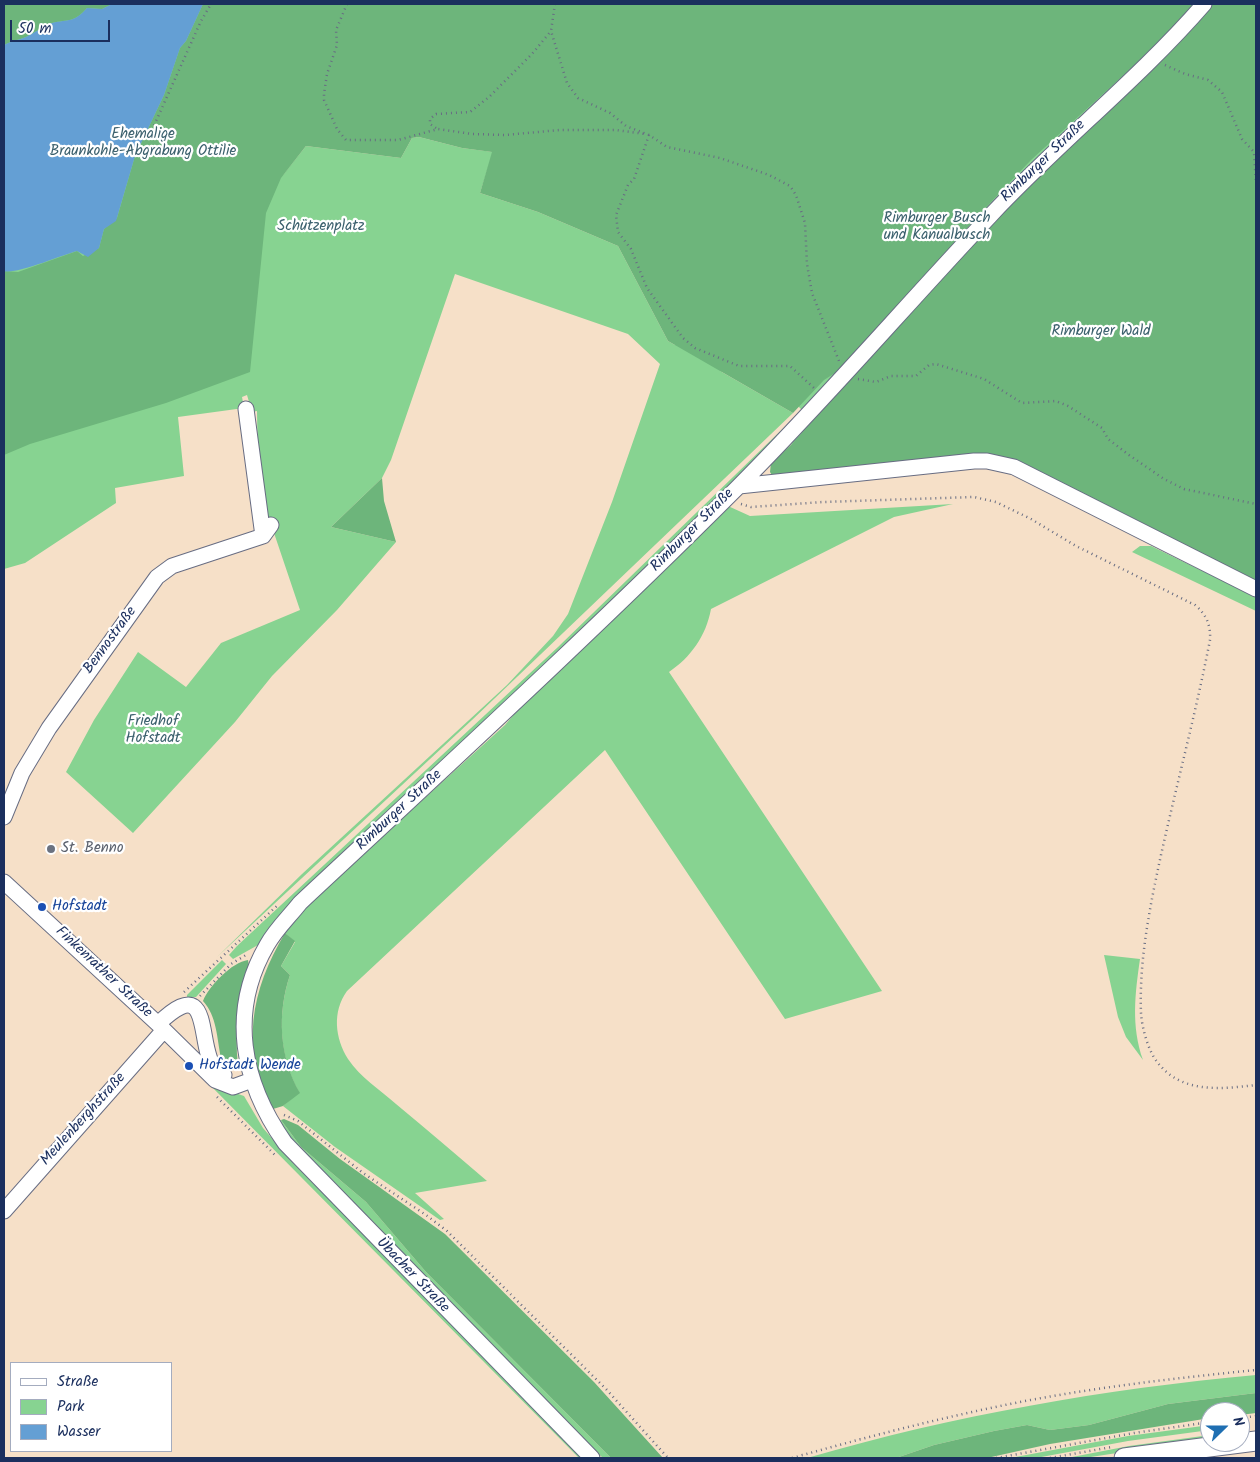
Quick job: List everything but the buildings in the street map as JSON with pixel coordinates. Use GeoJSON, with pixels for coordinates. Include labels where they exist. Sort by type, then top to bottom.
{"type":"FeatureCollection","features":[{"type":"Feature","properties":{"kind":"main road"},"geometry":{"type":"LineString","coordinates":[[1124,1458],[1256,1440]]}},
{"type":"Feature","properties":{"kind":"street","name":"Rimburger Straße"},"geometry":{"type":"LineString","coordinates":[[252,1080],[244,1042],[246,998],[262,955],[277,929],[300,903],[632,591],[734,491],[846,376],[992,213],[1153,58],[1204,4]]}},
{"type":"Feature","properties":{"kind":"street","name":"Bennostraße"},"geometry":{"type":"LineString","coordinates":[[4,818],[22,773],[49,728],[157,577],[172,566],[267,530],[246,409]]}},
{"type":"Feature","properties":{"kind":"street"},"geometry":{"type":"LineString","coordinates":[[734,491],[974,461],[1002,464],[1014,467],[1124,521],[1256,589]]}},
{"type":"Feature","properties":{"kind":"street","name":"Finkenrather Straße"},"geometry":{"type":"LineString","coordinates":[[4,882],[161,1027],[215,1080],[233,1087],[252,1080]]}},
{"type":"Feature","properties":{"kind":"street","name":"Finkenrather Straße"},"geometry":{"type":"LineString","coordinates":[[161,1027],[170,1012],[181,1007],[192,1007]]}},
{"type":"Feature","properties":{"kind":"street"},"geometry":{"type":"LineString","coordinates":[[192,1007],[201,1016],[208,1055],[215,1070],[230,1079],[252,1080]]}},
{"type":"Feature","properties":{"kind":"street","name":"Meulenberghstraße"},"geometry":{"type":"LineString","coordinates":[[4,1211],[161,1027]]}},
{"type":"Feature","properties":{"kind":"street"},"geometry":{"type":"LineString","coordinates":[[178,1044],[189,1044],[204,1033]]}},
{"type":"Feature","properties":{"kind":"street","name":"Übacher Straße"},"geometry":{"type":"LineString","coordinates":[[252,1080],[268,1119],[284,1143],[592,1458]]}},
{"type":"Feature","properties":{"kind":"path"},"geometry":{"type":"LineString","coordinates":[[148,139],[201,21],[211,4]]}},
{"type":"Feature","properties":{"kind":"path"},"geometry":{"type":"LineString","coordinates":[[347,4],[336,30],[337,45],[329,67],[324,94],[327,107],[341,135],[346,140],[353,141],[398,140],[438,129]]}},
{"type":"Feature","properties":{"kind":"path"},"geometry":{"type":"LineString","coordinates":[[555,4],[551,30],[573,93],[586,103],[610,113],[626,126],[649,135],[667,147],[720,158],[769,175],[790,186],[796,195],[805,223],[807,264],[812,293],[818,313],[846,376],[876,382],[891,376],[916,376],[929,365],[936,364],[984,379],[1022,403],[1056,401],[1102,428],[1113,443],[1164,479],[1193,493],[1221,495],[1236,501],[1256,504]]}},
{"type":"Feature","properties":{"kind":"path"},"geometry":{"type":"LineString","coordinates":[[551,30],[532,54],[475,109],[461,114],[436,114],[430,119],[430,124],[438,129],[472,134],[504,135],[560,130],[616,130],[649,135]]}},
{"type":"Feature","properties":{"kind":"path"},"geometry":{"type":"LineString","coordinates":[[1153,58],[1172,68],[1208,80],[1216,86],[1228,102],[1242,139],[1255,152],[1256,184]]}},
{"type":"Feature","properties":{"kind":"path"},"geometry":{"type":"LineString","coordinates":[[649,135],[634,179],[628,186],[616,214],[618,232],[631,249],[647,288],[683,338],[695,348],[739,366],[790,366],[824,399]]}},
{"type":"Feature","properties":{"kind":"path"},"geometry":{"type":"LineString","coordinates":[[734,491],[742,505],[751,508],[823,502],[946,496],[974,497],[996,502],[1031,519],[1076,546],[1195,604],[1202,611],[1210,627],[1210,640],[1147,928],[1141,1014],[1145,1036],[1157,1062],[1172,1077],[1203,1088],[1224,1089],[1256,1085]]}},
{"type":"Feature","properties":{"kind":"path"},"geometry":{"type":"LineString","coordinates":[[192,1007],[202,992],[230,964],[249,954],[262,955]]}},
{"type":"Feature","properties":{"kind":"path"},"geometry":{"type":"LineString","coordinates":[[268,1119],[282,1115],[292,1117],[364,1173],[447,1231],[599,1382],[668,1458]]}},
{"type":"Feature","properties":{"kind":"path"},"geometry":{"type":"LineString","coordinates":[[792,1458],[884,1432],[1019,1402],[1147,1383],[1256,1370]]}},
{"type":"Feature","properties":{"kind":"path"},"geometry":{"type":"LineString","coordinates":[[996,1458],[1124,1434],[1200,1423]]}},
{"type":"Feature","properties":{"kind":"green space"},"geometry":{"type":"Polygon","coordinates":[[[4,4],[1256,4],[1001,445],[787,458],[800,419],[670,546],[288,906],[258,945],[233,959],[229,955],[237,946],[558,647],[802,410],[788,396],[720,371],[793,413],[472,720],[217,957],[302,874],[507,685],[553,636],[568,614],[612,502],[660,364],[628,334],[455,274],[391,460],[382,478],[331,527],[396,542],[337,610],[272,676],[235,722],[133,833],[66,772],[94,720],[138,652],[186,687],[221,643],[300,610],[273,530],[265,518],[258,472],[257,411],[252,412],[247,395],[242,397],[244,408],[178,417],[184,476],[115,488],[116,503],[25,563],[4,569],[4,4]],[[331,80],[283,175],[306,146],[401,158],[412,138],[419,137],[462,148],[493,152],[480,193],[538,212],[618,246],[668,341],[675,345],[661,142],[331,80]]]}},
{"type":"Feature","properties":{"kind":"green space"},"geometry":{"type":"Polygon","coordinates":[[[4,4],[112,4],[102,9],[87,8],[75,18],[52,23],[26,37],[4,45],[4,4]]]}},
{"type":"Feature","properties":{"kind":"green space"},"geometry":{"type":"Polygon","coordinates":[[[203,4],[1196,4],[1152,49],[1031,160],[973,221],[919,287],[849,364],[824,380],[793,413],[668,341],[618,246],[538,212],[480,193],[492,152],[462,148],[419,137],[412,138],[401,158],[306,146],[281,178],[266,213],[250,372],[166,403],[30,444],[4,455],[4,271],[18,272],[77,251],[83,256],[99,248],[104,229],[117,218],[135,156],[164,95],[180,48],[186,41],[203,4]]]}},
{"type":"Feature","properties":{"kind":"green space","name":"Rimburger Wald"},"geometry":{"type":"Polygon","coordinates":[[[1212,4],[1256,4],[1256,582],[1000,456],[989,455],[773,477],[770,472],[771,463],[792,444],[965,251],[1212,4]]]}},
{"type":"Feature","properties":{"kind":"green space"},"geometry":{"type":"Polygon","coordinates":[[[382,478],[384,501],[396,542],[331,527],[382,478]]]}},
{"type":"Feature","properties":{"kind":"green space"},"geometry":{"type":"Polygon","coordinates":[[[953,504],[894,517],[711,609],[701,637],[691,653],[669,672],[882,991],[785,1019],[605,750],[347,991],[339,1008],[337,1025],[340,1042],[348,1059],[358,1072],[487,1181],[415,1193],[444,1219],[440,1220],[335,1147],[283,1106],[299,1092],[287,1064],[282,1035],[283,1004],[290,975],[281,966],[295,942],[285,933],[306,906],[505,725],[520,707],[728,506],[750,516],[953,504]]]}},
{"type":"Feature","properties":{"kind":"green space"},"geometry":{"type":"Polygon","coordinates":[[[1140,546],[1151,546],[1256,597],[1256,611],[1132,552],[1140,546]]]}},
{"type":"Feature","properties":{"kind":"green space"},"geometry":{"type":"Polygon","coordinates":[[[285,933],[295,941],[281,966],[290,975],[283,1004],[282,1035],[288,1065],[300,1093],[283,1106],[273,1109],[262,1087],[256,1064],[253,1042],[254,1020],[257,998],[264,976],[273,954],[285,933]]]}},
{"type":"Feature","properties":{"kind":"green space"},"geometry":{"type":"Polygon","coordinates":[[[1104,955],[1140,959],[1135,1022],[1143,1060],[1126,1037],[1118,1017],[1104,955]]]}},
{"type":"Feature","properties":{"kind":"green space"},"geometry":{"type":"Polygon","coordinates":[[[222,960],[226,964],[196,997],[187,997],[187,995],[222,960]]]}},
{"type":"Feature","properties":{"kind":"green space"},"geometry":{"type":"Polygon","coordinates":[[[248,960],[249,966],[237,1028],[238,1066],[233,1070],[226,1069],[217,1060],[221,1058],[216,1028],[208,1007],[203,1001],[210,989],[228,970],[248,960]]]}},
{"type":"Feature","properties":{"kind":"green space"},"geometry":{"type":"Polygon","coordinates":[[[209,1084],[244,1096],[263,1128],[295,1165],[586,1458],[579,1458],[209,1084]]]}},
{"type":"Feature","properties":{"kind":"green space"},"geometry":{"type":"Polygon","coordinates":[[[284,1119],[298,1125],[340,1159],[445,1234],[594,1382],[663,1458],[611,1458],[426,1272],[366,1202],[301,1147],[281,1120],[284,1119]]]}},
{"type":"Feature","properties":{"kind":"green space"},"geometry":{"type":"Polygon","coordinates":[[[281,1120],[301,1147],[366,1202],[426,1272],[611,1458],[603,1458],[581,1438],[296,1146],[279,1121],[281,1120]]]}},
{"type":"Feature","properties":{"kind":"green space"},"geometry":{"type":"Polygon","coordinates":[[[1256,1375],[1256,1393],[1168,1404],[1089,1425],[1050,1430],[1027,1425],[934,1445],[896,1458],[807,1458],[918,1429],[1030,1406],[1143,1388],[1256,1375]]]}},
{"type":"Feature","properties":{"kind":"green space"},"geometry":{"type":"Polygon","coordinates":[[[1256,1393],[1256,1413],[1250,1414],[1250,1402],[1200,1402],[1200,1420],[1050,1444],[987,1458],[896,1458],[934,1445],[994,1431],[1027,1425],[1050,1430],[1089,1425],[1168,1404],[1256,1393]]]}},
{"type":"Feature","properties":{"kind":"green space"},"geometry":{"type":"Polygon","coordinates":[[[1200,1426],[1200,1431],[1128,1441],[1036,1458],[1010,1458],[1128,1436],[1200,1426]]]}},
{"type":"Feature","properties":{"kind":"green space"},"geometry":{"type":"Polygon","coordinates":[[[1200,1436],[1200,1441],[1084,1458],[1067,1458],[1129,1446],[1200,1436]]]}},
{"type":"Feature","properties":{"kind":"water"},"geometry":{"type":"Polygon","coordinates":[[[112,4],[203,4],[186,41],[180,48],[164,95],[135,156],[116,221],[104,229],[99,248],[88,257],[77,251],[18,270],[4,271],[4,45],[26,37],[52,23],[75,18],[87,8],[102,9],[112,4]]]}},
{"type":"Feature","properties":{"kind":"place","name":"St. Benno"},"geometry":{"type":"Point","coordinates":[51,849]}},
{"type":"Feature","properties":{"kind":"place","name":"Hofstadt"},"geometry":{"type":"Point","coordinates":[42,907]}},
{"type":"Feature","properties":{"kind":"place","name":"Hofstadt Wende"},"geometry":{"type":"Point","coordinates":[189,1066]}},
{"type":"Feature","properties":{"kind":"park label","name":"Ehemalige Braunkohle-Abgrabung Ottilie"},"geometry":{"type":"Point","coordinates":[143,144]}},
{"type":"Feature","properties":{"kind":"park label","name":"Schützenplatz"},"geometry":{"type":"Point","coordinates":[321,227]}},
{"type":"Feature","properties":{"kind":"park label","name":"Rimburger Busch und Kanualbusch"},"geometry":{"type":"Point","coordinates":[937,228]}},
{"type":"Feature","properties":{"kind":"park label","name":"Friedhof Hofstadt"},"geometry":{"type":"Point","coordinates":[153,730]}}]}
